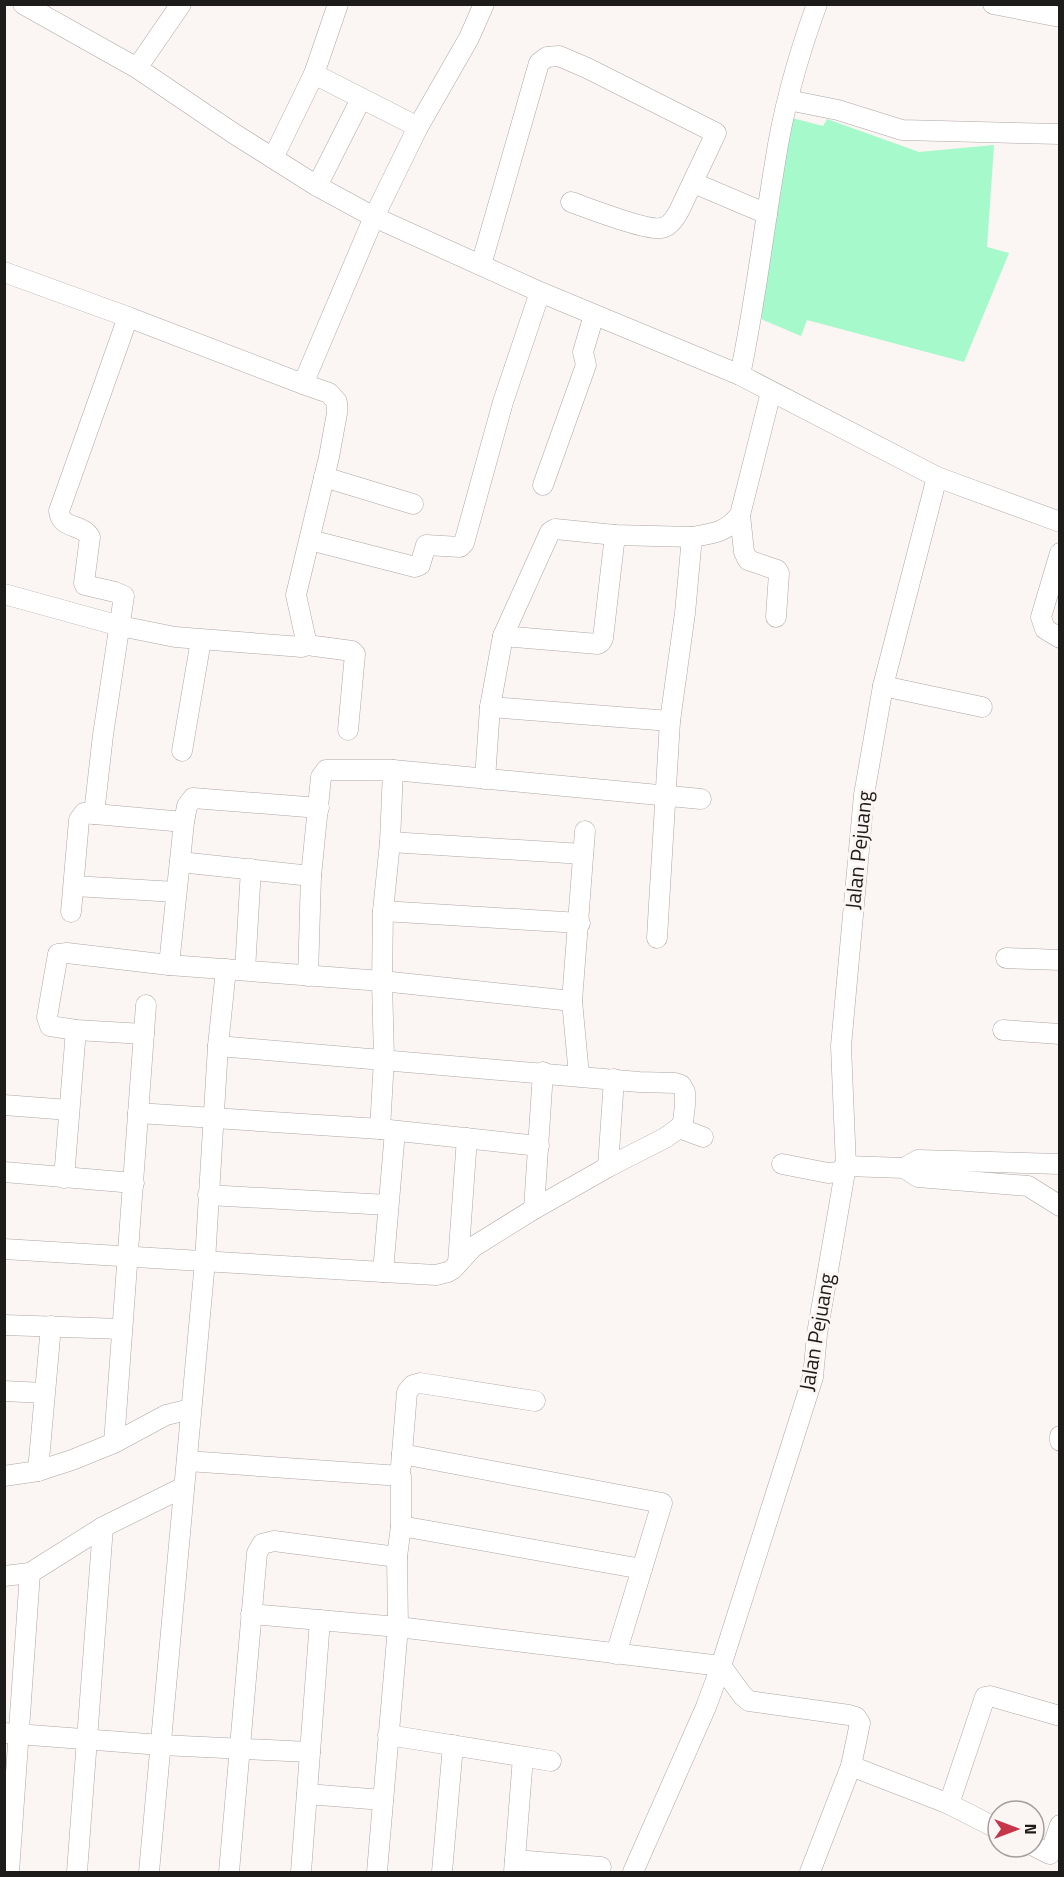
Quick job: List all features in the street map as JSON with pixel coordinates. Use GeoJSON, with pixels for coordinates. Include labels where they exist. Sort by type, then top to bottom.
{"type":"FeatureCollection","features":[{"type":"Feature","properties":{"kind":"street"},"geometry":{"type":"LineString","coordinates":[[23,4],[137,68],[317,186],[374,217],[540,292],[740,375],[937,477],[1059,522]]}},
{"type":"Feature","properties":{"kind":"street"},"geometry":{"type":"LineString","coordinates":[[137,68],[181,4]]}},
{"type":"Feature","properties":{"kind":"street"},"geometry":{"type":"LineString","coordinates":[[273,158],[314,74],[338,4]]}},
{"type":"Feature","properties":{"kind":"street"},"geometry":{"type":"LineString","coordinates":[[303,384],[374,217],[418,127],[468,38],[484,4]]}},
{"type":"Feature","properties":{"kind":"street"},"geometry":{"type":"LineString","coordinates":[[740,375],[775,161],[794,74],[816,4]]}},
{"type":"Feature","properties":{"kind":"street"},"geometry":{"type":"LineString","coordinates":[[993,4],[1059,17]]}},
{"type":"Feature","properties":{"kind":"street"},"geometry":{"type":"LineString","coordinates":[[481,265],[540,63],[547,57],[559,56],[587,68],[717,133],[694,183],[669,225],[662,228],[630,222],[571,202]]}},
{"type":"Feature","properties":{"kind":"street"},"geometry":{"type":"LineString","coordinates":[[314,74],[418,127]]}},
{"type":"Feature","properties":{"kind":"street"},"geometry":{"type":"LineString","coordinates":[[317,186],[362,99]]}},
{"type":"Feature","properties":{"kind":"street"},"geometry":{"type":"LineString","coordinates":[[788,100],[838,110],[902,130],[1059,134]]}},
{"type":"Feature","properties":{"kind":"street"},"geometry":{"type":"LineString","coordinates":[[694,183],[767,213]]}},
{"type":"Feature","properties":{"kind":"street"},"geometry":{"type":"LineString","coordinates":[[4,272],[329,393],[337,402],[336,425],[296,595],[307,645]]}},
{"type":"Feature","properties":{"kind":"street"},"geometry":{"type":"LineString","coordinates":[[310,540],[415,567],[420,565],[426,545],[460,547],[464,543],[502,402],[540,292]]}},
{"type":"Feature","properties":{"kind":"street"},"geometry":{"type":"LineString","coordinates":[[543,485],[586,365],[584,352],[594,315]]}},
{"type":"Feature","properties":{"kind":"street"},"geometry":{"type":"LineString","coordinates":[[94,814],[103,735],[124,596],[84,583],[90,537],[84,530],[64,523],[59,516],[59,511],[128,317]]}},
{"type":"Feature","properties":{"kind":"street"},"geometry":{"type":"LineString","coordinates":[[771,392],[740,515],[744,552],[748,560],[777,570],[779,573],[776,617]]}},
{"type":"Feature","properties":{"kind":"street"},"geometry":{"type":"LineString","coordinates":[[324,477],[413,504]]}},
{"type":"Feature","properties":{"kind":"street","name":"Jalan Pejuang"},"geometry":{"type":"LineString","coordinates":[[633,1872],[706,1707],[721,1666],[813,1377],[817,1334],[846,1166],[841,1046],[864,795],[883,686],[937,477]]}},
{"type":"Feature","properties":{"kind":"street"},"geometry":{"type":"LineString","coordinates":[[485,779],[490,706],[503,636],[550,532],[555,530],[615,536],[692,537],[722,531],[740,515]]}},
{"type":"Feature","properties":{"kind":"street"},"geometry":{"type":"LineString","coordinates":[[503,636],[598,644],[601,642],[615,536]]}},
{"type":"Feature","properties":{"kind":"street"},"geometry":{"type":"LineString","coordinates":[[657,938],[670,722],[685,613],[692,537]]}},
{"type":"Feature","properties":{"kind":"street"},"geometry":{"type":"LineString","coordinates":[[1059,553],[1041,617],[1045,629],[1059,638]]}},
{"type":"Feature","properties":{"kind":"street"},"geometry":{"type":"LineString","coordinates":[[4,594],[120,626],[175,637],[302,647],[307,645],[352,651],[355,654],[348,730]]}},
{"type":"Feature","properties":{"kind":"street"},"geometry":{"type":"LineString","coordinates":[[182,751],[201,640]]}},
{"type":"Feature","properties":{"kind":"street"},"geometry":{"type":"LineString","coordinates":[[883,686],[982,707]]}},
{"type":"Feature","properties":{"kind":"street"},"geometry":{"type":"LineString","coordinates":[[490,706],[670,722]]}},
{"type":"Feature","properties":{"kind":"street"},"geometry":{"type":"LineString","coordinates":[[308,976],[311,876],[321,777],[326,770],[393,770],[701,799]]}},
{"type":"Feature","properties":{"kind":"street"},"geometry":{"type":"LineString","coordinates":[[383,1272],[388,1205],[382,981],[383,911],[390,842],[393,770]]}},
{"type":"Feature","properties":{"kind":"street"},"geometry":{"type":"LineString","coordinates":[[169,965],[186,806],[193,798],[319,808]]}},
{"type":"Feature","properties":{"kind":"street"},"geometry":{"type":"LineString","coordinates":[[71,912],[79,820],[84,813],[184,822]]}},
{"type":"Feature","properties":{"kind":"street"},"geometry":{"type":"LineString","coordinates":[[579,1075],[572,1002],[580,923],[585,831]]}},
{"type":"Feature","properties":{"kind":"street"},"geometry":{"type":"LineString","coordinates":[[390,842],[584,854]]}},
{"type":"Feature","properties":{"kind":"street"},"geometry":{"type":"LineString","coordinates":[[180,862],[311,876]]}},
{"type":"Feature","properties":{"kind":"street"},"geometry":{"type":"LineString","coordinates":[[149,1872],[205,1261],[218,1046],[235,970],[251,869]]}},
{"type":"Feature","properties":{"kind":"street"},"geometry":{"type":"LineString","coordinates":[[74,886],[176,892]]}},
{"type":"Feature","properties":{"kind":"street"},"geometry":{"type":"LineString","coordinates":[[383,911],[580,923]]}},
{"type":"Feature","properties":{"kind":"street"},"geometry":{"type":"LineString","coordinates":[[144,1035],[50,1026],[48,1021],[58,954],[382,981],[572,1002]]}},
{"type":"Feature","properties":{"kind":"street"},"geometry":{"type":"LineString","coordinates":[[1006,958],[1059,960]]}},
{"type":"Feature","properties":{"kind":"street"},"geometry":{"type":"LineString","coordinates":[[114,1443],[146,1005]]}},
{"type":"Feature","properties":{"kind":"street"},"geometry":{"type":"LineString","coordinates":[[64,1178],[75,1030]]}},
{"type":"Feature","properties":{"kind":"street"},"geometry":{"type":"LineString","coordinates":[[1003,1030],[1059,1034]]}},
{"type":"Feature","properties":{"kind":"street"},"geometry":{"type":"LineString","coordinates":[[4,1250],[436,1275],[453,1269],[473,1247],[534,1209],[665,1138],[679,1128],[683,1122],[685,1092],[681,1085],[675,1083],[218,1046]]}},
{"type":"Feature","properties":{"kind":"street"},"geometry":{"type":"LineString","coordinates":[[534,1209],[543,1072]]}},
{"type":"Feature","properties":{"kind":"street"},"geometry":{"type":"LineString","coordinates":[[608,1167],[614,1079]]}},
{"type":"Feature","properties":{"kind":"street"},"geometry":{"type":"LineString","coordinates":[[4,1105],[69,1110]]}},
{"type":"Feature","properties":{"kind":"street"},"geometry":{"type":"LineString","coordinates":[[138,1113],[387,1130],[539,1146]]}},
{"type":"Feature","properties":{"kind":"street"},"geometry":{"type":"LineString","coordinates":[[679,1128],[703,1137]]}},
{"type":"Feature","properties":{"kind":"street"},"geometry":{"type":"LineString","coordinates":[[458,1263],[467,1138]]}},
{"type":"Feature","properties":{"kind":"street"},"geometry":{"type":"LineString","coordinates":[[904,1168],[918,1160],[1059,1164]]}},
{"type":"Feature","properties":{"kind":"street"},"geometry":{"type":"LineString","coordinates":[[782,1164],[828,1173],[838,1172],[846,1166],[904,1168],[918,1177],[1028,1186],[1059,1206]]}},
{"type":"Feature","properties":{"kind":"street"},"geometry":{"type":"LineString","coordinates":[[1028,1186],[1029,1164]]}},
{"type":"Feature","properties":{"kind":"street"},"geometry":{"type":"LineString","coordinates":[[4,1172],[134,1183]]}},
{"type":"Feature","properties":{"kind":"street"},"geometry":{"type":"LineString","coordinates":[[208,1195],[388,1205]]}},
{"type":"Feature","properties":{"kind":"street"},"geometry":{"type":"LineString","coordinates":[[4,1325],[122,1329]]}},
{"type":"Feature","properties":{"kind":"street"},"geometry":{"type":"LineString","coordinates":[[38,1471],[51,1326]]}},
{"type":"Feature","properties":{"kind":"street"},"geometry":{"type":"LineString","coordinates":[[377,1872],[398,1627],[397,1557],[401,1526],[401,1476],[407,1392],[413,1385],[420,1383],[535,1401]]}},
{"type":"Feature","properties":{"kind":"street"},"geometry":{"type":"LineString","coordinates":[[4,1391],[44,1393]]}},
{"type":"Feature","properties":{"kind":"street"},"geometry":{"type":"LineString","coordinates":[[4,1476],[38,1471],[114,1443],[166,1415],[191,1409]]}},
{"type":"Feature","properties":{"kind":"street"},"geometry":{"type":"LineString","coordinates":[[1059,1436],[1059,1442]]}},
{"type":"Feature","properties":{"kind":"street"},"geometry":{"type":"LineString","coordinates":[[402,1454],[662,1503],[616,1654]]}},
{"type":"Feature","properties":{"kind":"street"},"geometry":{"type":"LineString","coordinates":[[186,1461],[401,1476]]}},
{"type":"Feature","properties":{"kind":"street"},"geometry":{"type":"LineString","coordinates":[[4,1576],[30,1573],[103,1527],[184,1487]]}},
{"type":"Feature","properties":{"kind":"street"},"geometry":{"type":"LineString","coordinates":[[401,1526],[642,1569]]}},
{"type":"Feature","properties":{"kind":"street"},"geometry":{"type":"LineString","coordinates":[[77,1872],[103,1527]]}},
{"type":"Feature","properties":{"kind":"street"},"geometry":{"type":"LineString","coordinates":[[229,1872],[251,1614],[258,1553],[262,1544],[274,1541],[397,1557]]}},
{"type":"Feature","properties":{"kind":"street"},"geometry":{"type":"LineString","coordinates":[[9,1872],[12,1733],[30,1573]]}},
{"type":"Feature","properties":{"kind":"street"},"geometry":{"type":"LineString","coordinates":[[251,1614],[398,1627],[721,1666],[749,1701],[856,1717],[860,1725],[851,1766],[810,1872]]}},
{"type":"Feature","properties":{"kind":"street"},"geometry":{"type":"LineString","coordinates":[[301,1872],[320,1620]]}},
{"type":"Feature","properties":{"kind":"street"},"geometry":{"type":"LineString","coordinates":[[949,1804],[985,1697],[1059,1716]]}},
{"type":"Feature","properties":{"kind":"street"},"geometry":{"type":"LineString","coordinates":[[12,1733],[161,1745],[310,1752]]}},
{"type":"Feature","properties":{"kind":"street"},"geometry":{"type":"LineString","coordinates":[[388,1735],[551,1761]]}},
{"type":"Feature","properties":{"kind":"street"},"geometry":{"type":"LineString","coordinates":[[442,1872],[453,1745]]}},
{"type":"Feature","properties":{"kind":"street"},"geometry":{"type":"LineString","coordinates":[[523,1757],[515,1866],[601,1867]]}},
{"type":"Feature","properties":{"kind":"street"},"geometry":{"type":"LineString","coordinates":[[851,1766],[949,1804],[986,1823]]}},
{"type":"Feature","properties":{"kind":"street"},"geometry":{"type":"LineString","coordinates":[[307,1794],[383,1800]]}},
{"type":"Feature","properties":{"kind":"street"},"geometry":{"type":"LineString","coordinates":[[1046,1844],[1059,1825]]}},
{"type":"Feature","properties":{"kind":"green space"},"geometry":{"type":"Polygon","coordinates":[[[792,118],[823,126],[827,119],[919,152],[994,145],[987,247],[1009,253],[964,362],[807,320],[801,336],[761,319],[792,118]]]}}]}
